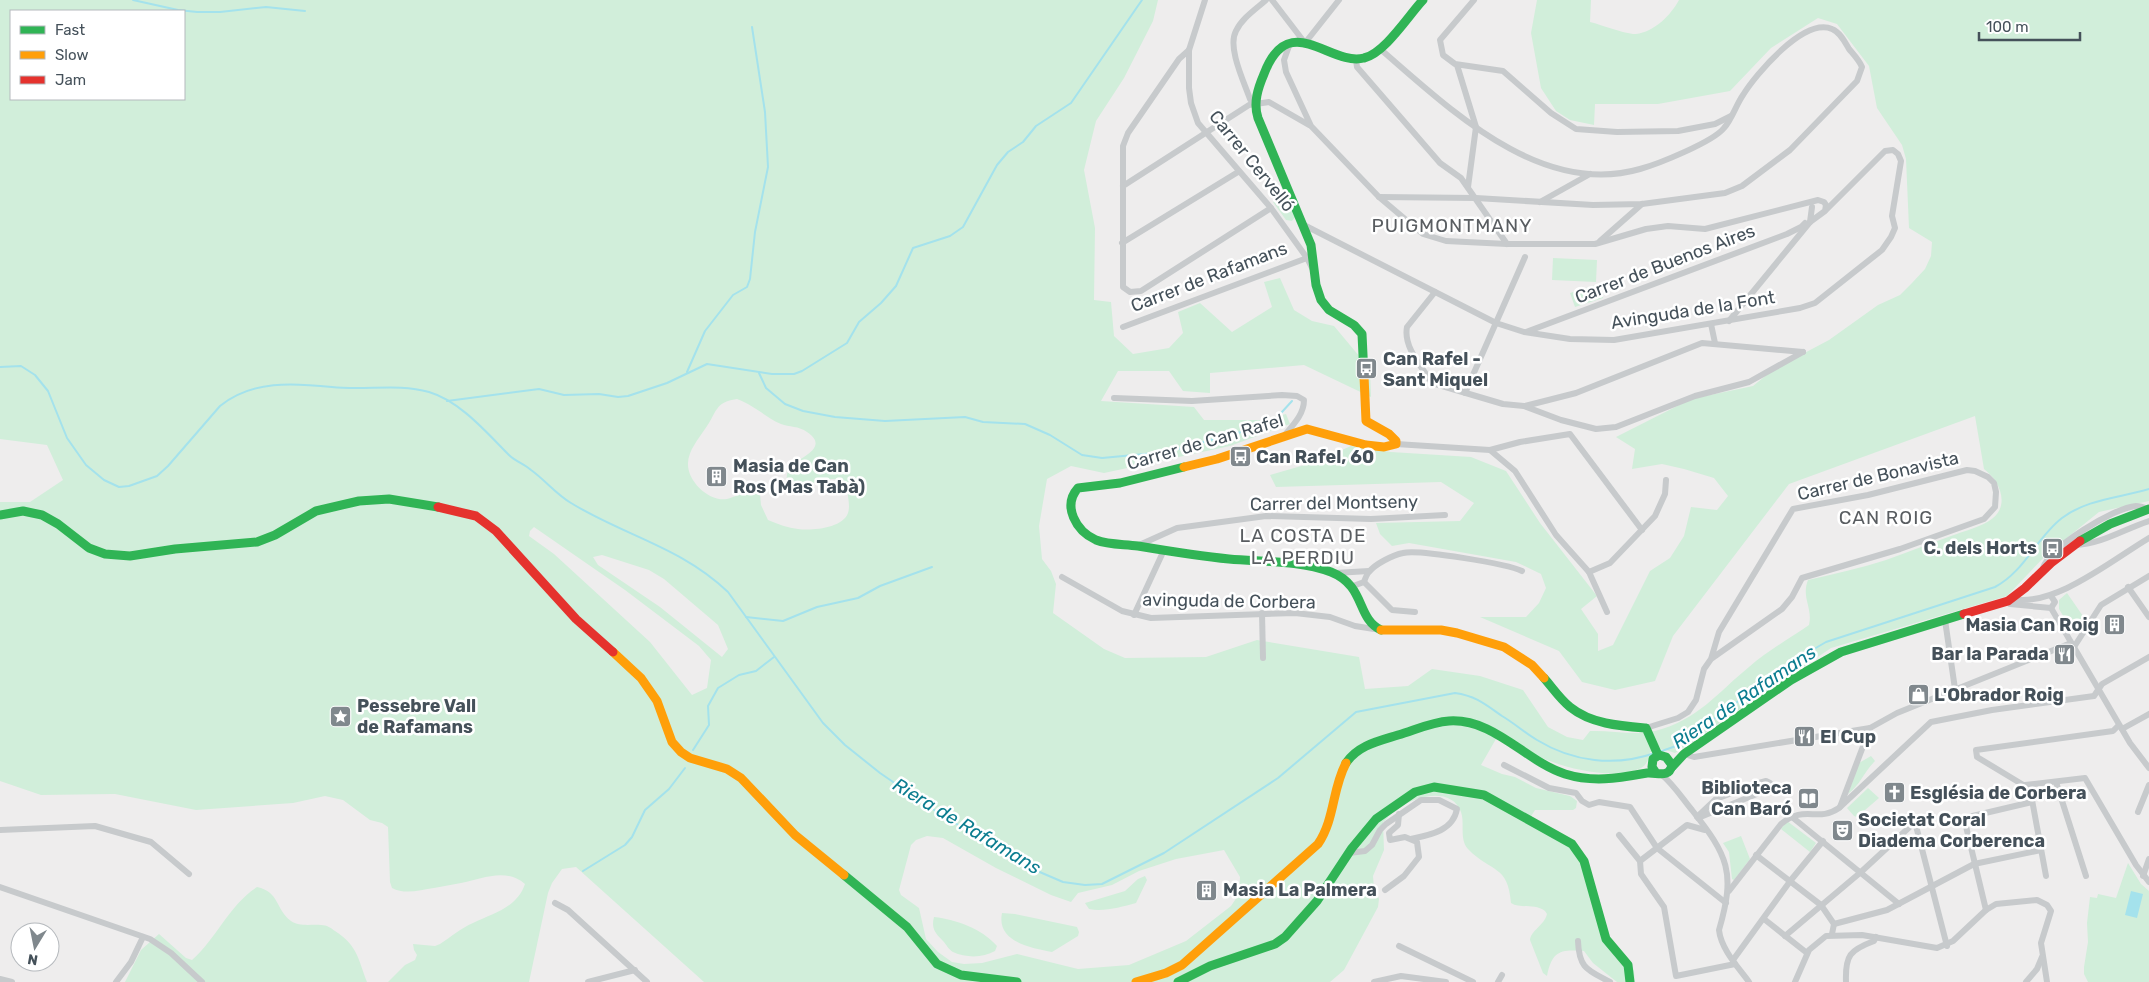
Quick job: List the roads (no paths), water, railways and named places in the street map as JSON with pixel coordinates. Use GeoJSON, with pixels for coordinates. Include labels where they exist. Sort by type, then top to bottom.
{"type":"FeatureCollection","features":[{"type":"Feature","properties":{"kind":"street","name":"Carrer Cervelló"},"geometry":{"type":"LineString","coordinates":[[1205,0],[1189,50],[1188,88],[1198,123],[1205,134],[1271,208],[1307,258],[1315,276]]}},
{"type":"Feature","properties":{"kind":"street"},"geometry":{"type":"LineString","coordinates":[[1266,0],[1245,18],[1235,31],[1233,40],[1234,54],[1250,99],[1255,105],[1258,118],[1314,256],[1315,276],[1319,295],[1324,305],[1355,325],[1362,334],[1364,416],[1369,424],[1394,437],[1396,444],[1490,450],[1520,442],[1570,434]]}},
{"type":"Feature","properties":{"kind":"street"},"geometry":{"type":"LineString","coordinates":[[1272,0],[1305,43]]}},
{"type":"Feature","properties":{"kind":"street"},"geometry":{"type":"LineString","coordinates":[[1305,43],[1339,0]]}},
{"type":"Feature","properties":{"kind":"street"},"geometry":{"type":"LineString","coordinates":[[1255,105],[1269,60],[1273,55],[1289,46],[1305,43],[1356,60],[1369,56],[1379,48],[1423,0]]}},
{"type":"Feature","properties":{"kind":"street"},"geometry":{"type":"LineString","coordinates":[[1474,0],[1440,40],[1443,55],[1458,64],[1504,71],[1551,113],[1576,129],[1617,132],[1678,131],[1715,124],[1731,116]]}},
{"type":"Feature","properties":{"kind":"street"},"geometry":{"type":"LineString","coordinates":[[1378,197],[1476,198],[1593,205],[1642,204],[1725,193],[1742,186],[1790,150],[1857,81],[1862,67],[1834,30],[1817,27],[1775,55],[1743,94],[1724,129],[1707,141],[1671,158],[1638,170],[1591,174],[1546,166],[1527,158],[1476,127],[1379,48]]}},
{"type":"Feature","properties":{"kind":"street"},"geometry":{"type":"LineString","coordinates":[[1289,46],[1284,60],[1286,72],[1311,126]]}},
{"type":"Feature","properties":{"kind":"street","name":"Carrer de Rafamans"},"geometry":{"type":"LineString","coordinates":[[1189,50],[1179,59],[1128,133],[1123,146],[1123,286],[1130,292],[1141,291],[1271,208]]}},
{"type":"Feature","properties":{"kind":"street"},"geometry":{"type":"LineString","coordinates":[[1356,60],[1357,67],[1440,163],[1461,178],[1507,244]]}},
{"type":"Feature","properties":{"kind":"street"},"geometry":{"type":"LineString","coordinates":[[1458,64],[1476,127],[1468,188]]}},
{"type":"Feature","properties":{"kind":"street"},"geometry":{"type":"LineString","coordinates":[[1123,186],[1249,105],[1269,102],[1311,126],[1378,197],[1423,234],[1446,241],[1507,244],[1597,243],[1646,229],[1660,227],[1705,229],[1802,204],[1816,210]]}},
{"type":"Feature","properties":{"kind":"street","name":"Avinguda de la Font"},"geometry":{"type":"LineString","coordinates":[[1302,224],[1496,322],[1524,332],[1570,339],[1614,340],[1800,308],[1815,303],[1882,250],[1891,237],[1895,228],[1892,216],[1901,161],[1898,154],[1893,150],[1886,151],[1836,199],[1816,210]]}},
{"type":"Feature","properties":{"kind":"street"},"geometry":{"type":"LineString","coordinates":[[1122,243],[1238,172]]}},
{"type":"Feature","properties":{"kind":"street"},"geometry":{"type":"LineString","coordinates":[[1539,202],[1591,174]]}},
{"type":"Feature","properties":{"kind":"street"},"geometry":{"type":"LineString","coordinates":[[1597,243],[1642,204]]}},
{"type":"Feature","properties":{"kind":"street"},"geometry":{"type":"LineString","coordinates":[[1802,204],[1816,210]]}},
{"type":"Feature","properties":{"kind":"street"},"geometry":{"type":"LineString","coordinates":[[1729,321],[1816,210]]}},
{"type":"Feature","properties":{"kind":"street","name":"Carrer de Buenos Aires"},"geometry":{"type":"LineString","coordinates":[[1524,332],[1787,234],[1801,227],[1816,210]]}},
{"type":"Feature","properties":{"kind":"street"},"geometry":{"type":"LineString","coordinates":[[1465,393],[1525,256]]}},
{"type":"Feature","properties":{"kind":"street","name":"Carrer de Rafamans"},"geometry":{"type":"LineString","coordinates":[[1123,327],[1307,258]]}},
{"type":"Feature","properties":{"kind":"street"},"geometry":{"type":"LineString","coordinates":[[1436,292],[1407,328],[1405,334],[1407,344],[1432,383],[1503,404],[1524,406],[1560,420],[1596,429],[1616,427],[1695,396],[1749,382],[1803,352],[1702,343],[1576,393],[1524,406]]}},
{"type":"Feature","properties":{"kind":"street"},"geometry":{"type":"LineString","coordinates":[[1711,324],[1715,343]]}},
{"type":"Feature","properties":{"kind":"street"},"geometry":{"type":"LineString","coordinates":[[1114,398],[1192,402],[1282,395],[1297,396],[1304,400],[1304,407],[1296,422],[1282,438]]}},
{"type":"Feature","properties":{"kind":"street"},"geometry":{"type":"LineString","coordinates":[[1560,420],[1642,530]]}},
{"type":"Feature","properties":{"kind":"street","name":"Carrer de Can Rafel"},"geometry":{"type":"LineString","coordinates":[[1353,586],[1333,573],[1303,565],[1227,559],[1103,542],[1088,534],[1072,515],[1070,506],[1073,492],[1078,488],[1120,483],[1217,459],[1307,429],[1314,429],[1344,440],[1371,446],[1386,448],[1396,444]]}},
{"type":"Feature","properties":{"kind":"street"},"geometry":{"type":"LineString","coordinates":[[1490,450],[1515,471],[1556,535],[1589,572],[1607,612]]}},
{"type":"Feature","properties":{"kind":"street","name":"Carrer de Bonavista"},"geometry":{"type":"LineString","coordinates":[[1959,471],[1975,471],[1988,477],[1994,484],[1996,492],[1995,507],[1984,519],[1900,549],[1802,578],[1792,597],[1782,609],[1711,659],[1719,632],[1793,509],[1868,495],[1959,471]]}},
{"type":"Feature","properties":{"kind":"street"},"geometry":{"type":"LineString","coordinates":[[1589,572],[1610,563],[1655,516],[1662,505],[1666,480]]}},
{"type":"Feature","properties":{"kind":"street"},"geometry":{"type":"LineString","coordinates":[[0,515],[23,511],[42,515],[58,524],[89,548],[105,554],[130,556],[176,549],[257,542],[275,535],[316,511],[359,501],[389,499],[448,508],[476,516],[496,531],[576,619],[641,678],[657,701],[672,742],[681,752],[690,758],[727,769],[741,778],[795,834],[907,927],[937,964],[961,975],[1017,982]]}},
{"type":"Feature","properties":{"kind":"street"},"geometry":{"type":"LineString","coordinates":[[2042,572],[2048,558],[2088,528],[2122,510],[2138,506],[2148,509]]}},
{"type":"Feature","properties":{"kind":"street"},"geometry":{"type":"LineString","coordinates":[[2010,600],[2026,589],[2042,572],[2075,545],[2110,523],[2148,509]]}},
{"type":"Feature","properties":{"kind":"street","name":"Carrer del Montseny"},"geometry":{"type":"LineString","coordinates":[[1137,546],[1177,528],[1266,516],[1371,519],[1445,515]]}},
{"type":"Feature","properties":{"kind":"street"},"geometry":{"type":"LineString","coordinates":[[2075,545],[2100,542],[2124,529],[2149,521]]}},
{"type":"Feature","properties":{"kind":"street"},"geometry":{"type":"LineString","coordinates":[[1136,982],[1166,973],[1182,965],[1318,844],[1329,827],[1346,764],[1356,752],[1372,744],[1435,723],[1459,721],[1476,726],[1500,737],[1549,768],[1567,774],[1599,779],[1628,778],[1644,774],[1684,754],[1792,680],[1841,652],[2010,600],[2032,600],[2051,596],[2068,588],[2149,538]]}},
{"type":"Feature","properties":{"kind":"street"},"geometry":{"type":"LineString","coordinates":[[1134,615],[1164,550]]}},
{"type":"Feature","properties":{"kind":"street"},"geometry":{"type":"LineString","coordinates":[[1522,571],[1488,563],[1423,553],[1403,553],[1378,564],[1369,571],[1364,582],[1353,586],[1360,596],[1367,620],[1374,629],[1382,632],[1441,630],[1504,648],[1532,665],[1570,707],[1584,716],[1615,726],[1648,731],[1688,712],[1696,700],[1704,670],[1711,659]]}},
{"type":"Feature","properties":{"kind":"street"},"geometry":{"type":"LineString","coordinates":[[1333,573],[1369,571]]}},
{"type":"Feature","properties":{"kind":"street"},"geometry":{"type":"LineString","coordinates":[[1684,754],[1694,757],[1870,728],[1897,713],[1955,689],[2072,645],[2101,605],[2149,576]]}},
{"type":"Feature","properties":{"kind":"street","name":"avinguda de Corbera"},"geometry":{"type":"LineString","coordinates":[[1062,577],[1122,611],[1134,615],[1152,618],[1262,613],[1313,614],[1374,629]]}},
{"type":"Feature","properties":{"kind":"street"},"geometry":{"type":"LineString","coordinates":[[1364,582],[1392,610],[1416,612]]}},
{"type":"Feature","properties":{"kind":"street"},"geometry":{"type":"LineString","coordinates":[[2128,587],[2149,617]]}},
{"type":"Feature","properties":{"kind":"street"},"geometry":{"type":"LineString","coordinates":[[2010,600],[2010,604],[2048,608],[2055,602],[2051,596]]}},
{"type":"Feature","properties":{"kind":"street"},"geometry":{"type":"LineString","coordinates":[[2043,598],[2043,604],[2048,608],[2072,645],[2142,761],[2149,768]]}},
{"type":"Feature","properties":{"kind":"street"},"geometry":{"type":"LineString","coordinates":[[1262,613],[1262,658]]}},
{"type":"Feature","properties":{"kind":"street"},"geometry":{"type":"LineString","coordinates":[[1945,620],[1955,689]]}},
{"type":"Feature","properties":{"kind":"street"},"geometry":{"type":"LineString","coordinates":[[1729,891],[1781,824],[1803,813],[1823,815],[1839,808],[1932,722],[1992,710],[2094,696],[2107,681],[2149,657]]}},
{"type":"Feature","properties":{"kind":"street"},"geometry":{"type":"LineString","coordinates":[[2046,876],[2030,790],[2025,785],[1977,757],[1976,750],[2113,731],[2149,714]]}},
{"type":"Feature","properties":{"kind":"street"},"geometry":{"type":"LineString","coordinates":[[1839,808],[1870,728]]}},
{"type":"Feature","properties":{"kind":"street"},"geometry":{"type":"LineString","coordinates":[[1648,731],[1673,785],[1723,855],[1729,891],[1720,936],[1734,962],[1749,982]]}},
{"type":"Feature","properties":{"kind":"street"},"geometry":{"type":"LineString","coordinates":[[1504,765],[1549,788],[1576,793],[1582,801],[1589,805],[1599,802],[1630,807],[1657,848],[1726,904]]}},
{"type":"Feature","properties":{"kind":"street"},"geometry":{"type":"LineString","coordinates":[[2025,785],[2085,778],[2143,876],[2149,882]]}},
{"type":"Feature","properties":{"kind":"street"},"geometry":{"type":"LineString","coordinates":[[1766,781],[1770,783],[1769,790],[1697,817],[1716,799],[1759,783],[1766,781]]}},
{"type":"Feature","properties":{"kind":"street"},"geometry":{"type":"LineString","coordinates":[[2056,782],[2086,876]]}},
{"type":"Feature","properties":{"kind":"street"},"geometry":{"type":"LineString","coordinates":[[2138,812],[2149,786]]}},
{"type":"Feature","properties":{"kind":"street"},"geometry":{"type":"LineString","coordinates":[[1178,982],[1210,966],[1275,944],[1285,937],[1317,900],[1348,853],[1376,819],[1414,792],[1429,788],[1445,788],[1484,795],[1572,844],[1581,855],[1603,934],[1628,965],[1630,982]]}},
{"type":"Feature","properties":{"kind":"street"},"geometry":{"type":"LineString","coordinates":[[1348,853],[1365,850],[1372,845],[1380,830],[1416,802],[1429,799],[1439,800],[1457,809],[1455,817],[1440,832],[1411,839]]}},
{"type":"Feature","properties":{"kind":"street"},"geometry":{"type":"LineString","coordinates":[[1986,910],[1964,818],[2032,802]]}},
{"type":"Feature","properties":{"kind":"street"},"geometry":{"type":"LineString","coordinates":[[1385,890],[1404,876],[1419,857],[1417,842],[1405,837],[1390,840],[1389,833],[1398,825],[1399,814]]}},
{"type":"Feature","properties":{"kind":"street"},"geometry":{"type":"LineString","coordinates":[[1792,817],[1899,904]]}},
{"type":"Feature","properties":{"kind":"street"},"geometry":{"type":"LineString","coordinates":[[1785,936],[1861,872],[1915,822],[1947,946]]}},
{"type":"Feature","properties":{"kind":"street"},"geometry":{"type":"LineString","coordinates":[[1640,861],[1687,824],[1705,830]]}},
{"type":"Feature","properties":{"kind":"street"},"geometry":{"type":"LineString","coordinates":[[0,830],[95,826],[151,842],[189,874]]}},
{"type":"Feature","properties":{"kind":"street"},"geometry":{"type":"LineString","coordinates":[[1619,835],[1640,861],[1641,874],[1664,907],[1676,976],[1734,962],[1791,880],[1822,841]]}},
{"type":"Feature","properties":{"kind":"street"},"geometry":{"type":"LineString","coordinates":[[1835,923],[1887,910],[1974,864],[2041,850]]}},
{"type":"Feature","properties":{"kind":"street"},"geometry":{"type":"LineString","coordinates":[[1756,855],[1791,880],[1821,905],[1835,923],[1840,934]]}},
{"type":"Feature","properties":{"kind":"street"},"geometry":{"type":"LineString","coordinates":[[2143,876],[2149,859]]}},
{"type":"Feature","properties":{"kind":"street"},"geometry":{"type":"LineString","coordinates":[[0,887],[158,944],[171,953],[202,982]]}},
{"type":"Feature","properties":{"kind":"street"},"geometry":{"type":"LineString","coordinates":[[1795,982],[1807,954],[1822,938],[1832,934],[1876,936],[1934,948],[1947,946],[1986,910],[1996,904],[2033,900],[2041,901],[2051,911],[2041,943],[2047,980]]}},
{"type":"Feature","properties":{"kind":"street"},"geometry":{"type":"LineString","coordinates":[[555,903],[568,910],[647,982]]}},
{"type":"Feature","properties":{"kind":"street"},"geometry":{"type":"LineString","coordinates":[[1764,919],[1807,954]]}},
{"type":"Feature","properties":{"kind":"street"},"geometry":{"type":"LineString","coordinates":[[1832,934],[1835,923]]}},
{"type":"Feature","properties":{"kind":"street"},"geometry":{"type":"LineString","coordinates":[[1846,982],[1846,965],[1849,956],[1858,947],[1874,941],[1876,936]]}},
{"type":"Feature","properties":{"kind":"street"},"geometry":{"type":"LineString","coordinates":[[116,982],[131,962],[143,937]]}},
{"type":"Feature","properties":{"kind":"street"},"geometry":{"type":"LineString","coordinates":[[1578,941],[1581,962],[1587,970],[1610,982]]}},
{"type":"Feature","properties":{"kind":"street"},"geometry":{"type":"LineString","coordinates":[[1399,946],[1473,982]]}},
{"type":"Feature","properties":{"kind":"street"},"geometry":{"type":"LineString","coordinates":[[2026,982],[2035,972],[2042,957]]}},
{"type":"Feature","properties":{"kind":"street"},"geometry":{"type":"LineString","coordinates":[[588,982],[634,970]]}},
{"type":"Feature","properties":{"kind":"street"},"geometry":{"type":"LineString","coordinates":[[2035,972],[2047,980]]}},
{"type":"Feature","properties":{"kind":"street"},"geometry":{"type":"LineString","coordinates":[[1498,982],[1502,975]]}},
{"type":"Feature","properties":{"kind":"street"},"geometry":{"type":"LineString","coordinates":[[1374,982],[1401,976],[1446,982]]}},
{"type":"Feature","properties":{"kind":"street"},"geometry":{"type":"LineString","coordinates":[[0,979],[12,982]]}},
{"type":"Feature","properties":{"kind":"water"},"geometry":{"type":"Polygon","coordinates":[[[2131,891],[2143,894],[2137,918],[2125,915],[2131,891]]]}},
{"type":"Feature","properties":{"kind":"waterway"},"geometry":{"type":"LineString","coordinates":[[133,0],[178,10]]}},
{"type":"Feature","properties":{"kind":"waterway"},"geometry":{"type":"LineString","coordinates":[[447,401],[539,389],[564,395],[599,394],[618,397],[628,396],[667,383],[707,364],[772,374],[794,374],[802,371],[847,343],[859,322],[881,303],[896,286],[913,248],[950,236],[963,227],[997,165],[1008,152],[1023,142],[1036,126],[1071,103],[1142,0]]}},
{"type":"Feature","properties":{"kind":"waterway"},"geometry":{"type":"LineString","coordinates":[[185,11],[220,12],[266,7],[305,11]]}},
{"type":"Feature","properties":{"kind":"waterway"},"geometry":{"type":"LineString","coordinates":[[687,372],[705,331],[733,295],[747,287],[750,279],[755,232],[768,167],[765,112],[752,27]]}},
{"type":"Feature","properties":{"kind":"waterway","name":"Riera de Rafamans"},"geometry":{"type":"LineString","coordinates":[[0,367],[21,366],[35,375],[48,391],[67,438],[86,465],[104,480],[119,487],[129,486],[157,476],[220,406],[246,391],[288,384],[344,388],[405,388],[417,389],[440,396],[462,410],[511,457],[536,474],[566,499],[591,514],[672,553],[710,577],[728,592],[823,723],[845,745],[880,773],[931,808],[1021,864],[1063,882],[1085,885],[1102,884],[1164,853],[1278,778],[1356,712],[1455,693],[1480,701],[1537,740],[1565,753],[1594,760],[1610,761],[1625,760],[1655,753]]}},
{"type":"Feature","properties":{"kind":"waterway"},"geometry":{"type":"LineString","coordinates":[[759,373],[766,388],[785,404],[803,411],[835,417],[885,421],[965,417],[983,422],[1025,424],[1050,435],[1082,455],[1102,458],[1166,452],[1271,424],[1292,401]]}},
{"type":"Feature","properties":{"kind":"waterway","name":"Riera de Rafamans"},"geometry":{"type":"LineString","coordinates":[[1659,752],[1676,746],[1797,659],[1826,642],[1995,587],[2023,563],[2045,535],[2062,518],[2093,503],[2149,489]]}},
{"type":"Feature","properties":{"kind":"waterway"},"geometry":{"type":"LineString","coordinates":[[746,617],[783,621],[817,607],[858,598],[880,586],[932,567]]}},
{"type":"Feature","properties":{"kind":"waterway"},"geometry":{"type":"LineString","coordinates":[[693,750],[709,725],[708,706],[718,688],[739,675],[756,671],[774,657]]}},
{"type":"Feature","properties":{"kind":"waterway"},"geometry":{"type":"LineString","coordinates":[[583,871],[625,845],[632,837],[645,810],[669,789],[685,768]]}},
{"type":"Feature","properties":{"kind":"place","name":"Can Rafel - Sant Miquel"},"geometry":{"type":"Point","coordinates":[1367,369]}},
{"type":"Feature","properties":{"kind":"place","name":"Can Rafel, 60"},"geometry":{"type":"Point","coordinates":[1240,457]}},
{"type":"Feature","properties":{"kind":"place","name":"Masia de Can Ros (Mas Tabà)"},"geometry":{"type":"Point","coordinates":[717,476]}},
{"type":"Feature","properties":{"kind":"place","name":"C. dels Horts"},"geometry":{"type":"Point","coordinates":[2053,548]}},
{"type":"Feature","properties":{"kind":"place","name":"Masia Can Roig"},"geometry":{"type":"Point","coordinates":[2115,625]}},
{"type":"Feature","properties":{"kind":"place","name":"Bar la Parada"},"geometry":{"type":"Point","coordinates":[2065,654]}},
{"type":"Feature","properties":{"kind":"place","name":"L'Obrador Roig"},"geometry":{"type":"Point","coordinates":[1918,695]}},
{"type":"Feature","properties":{"kind":"place","name":"Pessebre Vall de Rafamans"},"geometry":{"type":"Point","coordinates":[341,716]}},
{"type":"Feature","properties":{"kind":"place","name":"El Cup"},"geometry":{"type":"Point","coordinates":[1804,737]}},
{"type":"Feature","properties":{"kind":"place","name":"Església de Corbera"},"geometry":{"type":"Point","coordinates":[1894,793]}},
{"type":"Feature","properties":{"kind":"place","name":"Biblioteca Can Baró"},"geometry":{"type":"Point","coordinates":[1808,798]}},
{"type":"Feature","properties":{"kind":"place","name":"Societat Coral Diadema Corberenca"},"geometry":{"type":"Point","coordinates":[1842,830]}},
{"type":"Feature","properties":{"kind":"place","name":"Masia La Palmera"},"geometry":{"type":"Point","coordinates":[1207,890]}},
{"type":"Feature","properties":{"kind":"district","name":"PUIGMONTMANY"},"geometry":{"type":"Point","coordinates":[1452,225]}},
{"type":"Feature","properties":{"kind":"district","name":"CAN ROIG"},"geometry":{"type":"Point","coordinates":[1886,517]}},
{"type":"Feature","properties":{"kind":"district","name":"LA COSTA DE LA PERDIU"},"geometry":{"type":"Point","coordinates":[1303,546]}}]}
